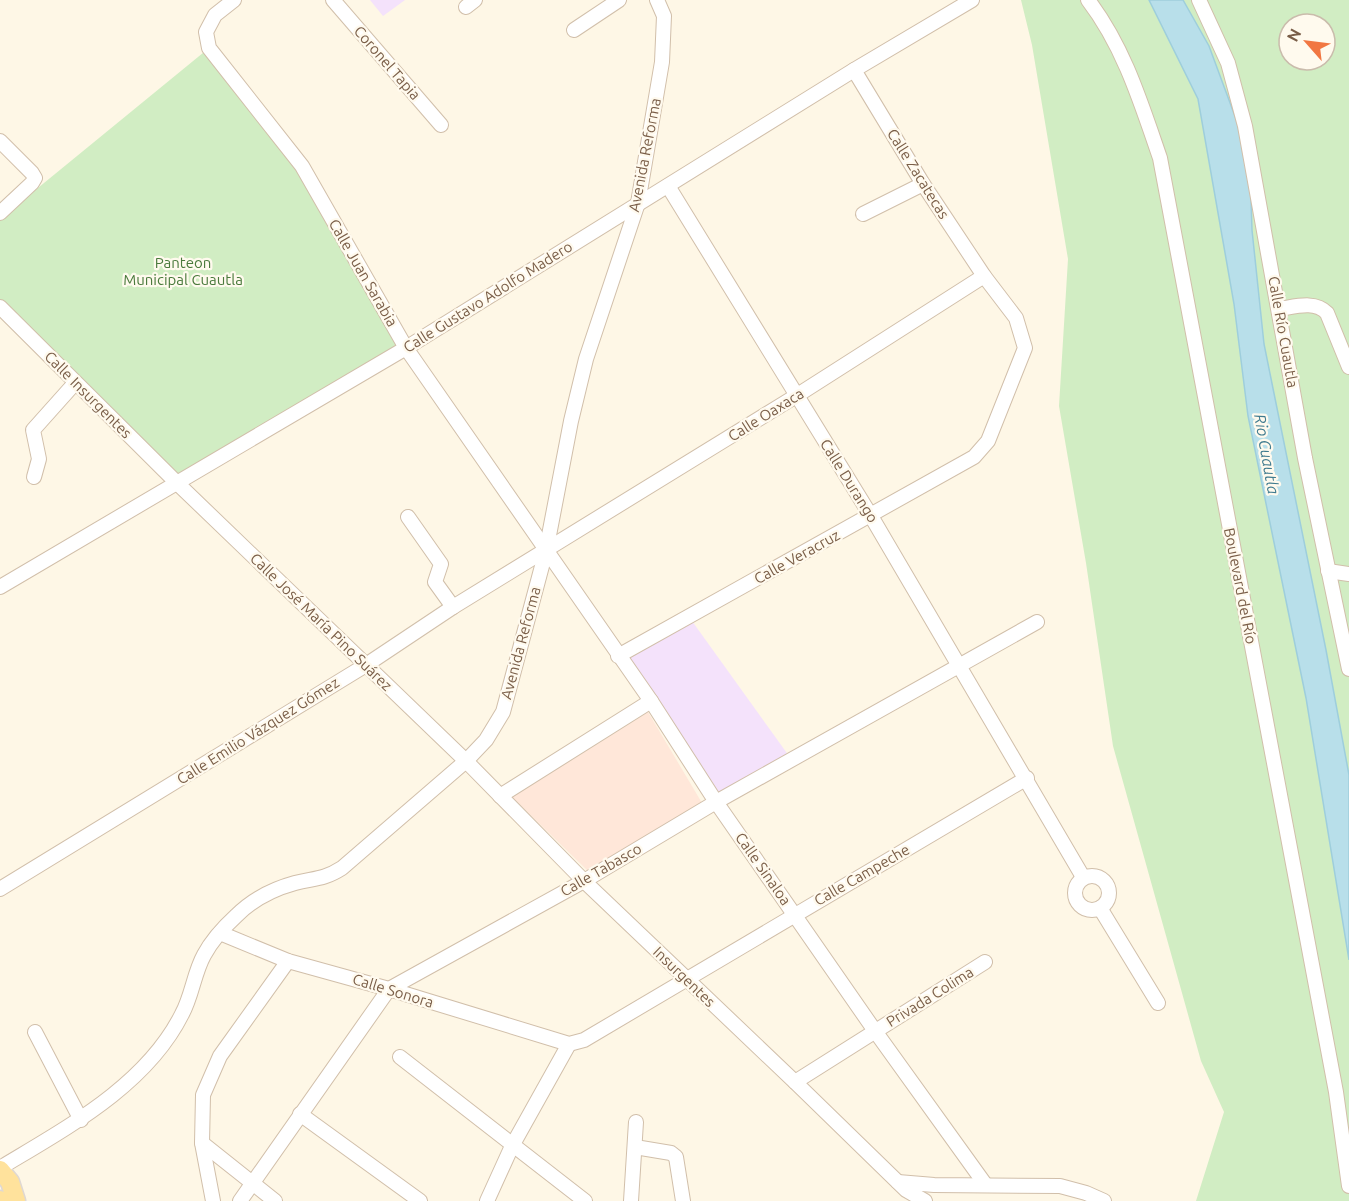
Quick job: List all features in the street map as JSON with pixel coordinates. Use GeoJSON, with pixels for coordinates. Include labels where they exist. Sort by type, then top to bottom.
{"type":"FeatureCollection","features":[{"type":"Feature","properties":{"kind":"main road"},"geometry":{"type":"LineString","coordinates":[[0,1169],[10,1182],[16,1201]]}},
{"type":"Feature","properties":{"kind":"street","name":"Calle Juan Sarabia"},"geometry":{"type":"LineString","coordinates":[[234,0],[215,15],[206,33],[209,48],[302,166],[406,348],[546,550]]}},
{"type":"Feature","properties":{"kind":"street","name":"Coronel Tapia"},"geometry":{"type":"LineString","coordinates":[[333,0],[441,125]]}},
{"type":"Feature","properties":{"kind":"street"},"geometry":{"type":"LineString","coordinates":[[574,30],[619,0]]}},
{"type":"Feature","properties":{"kind":"street","name":"Avenida Reforma"},"geometry":{"type":"LineString","coordinates":[[0,1169],[81,1120],[133,1077],[159,1050],[182,1014],[204,955],[237,915],[273,890],[327,877],[342,868],[466,761],[486,740],[503,712],[546,550],[571,421],[586,358],[638,203],[662,62],[664,16],[657,0]]}},
{"type":"Feature","properties":{"kind":"street","name":"Calle Gustavo Adolfo Madero"},"geometry":{"type":"LineString","coordinates":[[0,587],[406,348],[854,70],[972,0]]}},
{"type":"Feature","properties":{"kind":"street","name":"Boulevard del Río"},"geometry":{"type":"LineString","coordinates":[[1088,0],[1100,15],[1130,74],[1160,158],[1336,1092],[1349,1186]]}},
{"type":"Feature","properties":{"kind":"street","name":"Calle Río Cuautla"},"geometry":{"type":"LineString","coordinates":[[1199,0],[1228,63],[1245,126],[1305,458],[1349,669]]}},
{"type":"Feature","properties":{"kind":"street","name":"Calle Zacatecas"},"geometry":{"type":"LineString","coordinates":[[854,70],[923,184],[984,276],[1016,318],[1025,348],[988,441],[975,457]]}},
{"type":"Feature","properties":{"kind":"street"},"geometry":{"type":"LineString","coordinates":[[1,142],[32,172],[34,178],[32,183],[2,207]]}},
{"type":"Feature","properties":{"kind":"street"},"geometry":{"type":"LineString","coordinates":[[863,214],[923,184]]}},
{"type":"Feature","properties":{"kind":"street","name":"Calle Durango"},"geometry":{"type":"LineString","coordinates":[[668,186],[871,516],[1027,778],[1083,877]]}},
{"type":"Feature","properties":{"kind":"street","name":"Calle Oaxaca"},"geometry":{"type":"LineString","coordinates":[[546,550],[796,396],[984,276]]}},
{"type":"Feature","properties":{"kind":"street"},"geometry":{"type":"LineString","coordinates":[[1279,309],[1316,305],[1327,312],[1349,367]]}},
{"type":"Feature","properties":{"kind":"street","name":"Calle Insurgentes"},"geometry":{"type":"LineString","coordinates":[[0,307],[177,483]]}},
{"type":"Feature","properties":{"kind":"street"},"geometry":{"type":"LineString","coordinates":[[34,477],[39,459],[33,430],[75,383]]}},
{"type":"Feature","properties":{"kind":"street","name":"Calle Veracruz"},"geometry":{"type":"LineString","coordinates":[[618,656],[975,457]]}},
{"type":"Feature","properties":{"kind":"street","name":"Calle José María Pino Suárez"},"geometry":{"type":"LineString","coordinates":[[177,483],[466,761]]}},
{"type":"Feature","properties":{"kind":"street"},"geometry":{"type":"LineString","coordinates":[[408,517],[441,564],[435,582],[453,607]]}},
{"type":"Feature","properties":{"kind":"street","name":"Calle Emilio Vázquez Gómez"},"geometry":{"type":"LineString","coordinates":[[0,889],[366,665],[453,607],[546,550]]}},
{"type":"Feature","properties":{"kind":"street","name":"Calle Sinaloa"},"geometry":{"type":"LineString","coordinates":[[546,550],[651,701],[716,802],[875,1031],[985,1184]]}},
{"type":"Feature","properties":{"kind":"street"},"geometry":{"type":"LineString","coordinates":[[1329,571],[1349,574]]}},
{"type":"Feature","properties":{"kind":"street","name":"Calle Tabasco"},"geometry":{"type":"LineString","coordinates":[[240,1201],[389,989],[584,881],[716,802],[1037,622]]}},
{"type":"Feature","properties":{"kind":"street"},"geometry":{"type":"LineString","coordinates":[[500,796],[651,701]]}},
{"type":"Feature","properties":{"kind":"street","name":"Insurgentes"},"geometry":{"type":"LineString","coordinates":[[466,761],[584,881],[795,1082],[905,1191],[925,1201]]}},
{"type":"Feature","properties":{"kind":"street","name":"Calle Campeche"},"geometry":{"type":"LineString","coordinates":[[569,1044],[584,1040],[1027,778]]}},
{"type":"Feature","properties":{"kind":"street"},"geometry":{"type":"LineString","coordinates":[[1097,876],[1107,884],[1109,898],[1100,909],[1088,911],[1077,904],[1074,889],[1083,877],[1097,876]]}},
{"type":"Feature","properties":{"kind":"street"},"geometry":{"type":"LineString","coordinates":[[1100,909],[1158,1003]]}},
{"type":"Feature","properties":{"kind":"street","name":"Calle Sonora"},"geometry":{"type":"LineString","coordinates":[[220,933],[288,961],[569,1044]]}},
{"type":"Feature","properties":{"kind":"street"},"geometry":{"type":"LineString","coordinates":[[213,1201],[202,1143],[202,1095],[220,1056],[288,961]]}},
{"type":"Feature","properties":{"kind":"street","name":"Privada Colima"},"geometry":{"type":"LineString","coordinates":[[795,1082],[985,962]]}},
{"type":"Feature","properties":{"kind":"street"},"geometry":{"type":"LineString","coordinates":[[34,1032],[81,1120]]}},
{"type":"Feature","properties":{"kind":"street"},"geometry":{"type":"LineString","coordinates":[[487,1201],[512,1146],[569,1044]]}},
{"type":"Feature","properties":{"kind":"street"},"geometry":{"type":"LineString","coordinates":[[400,1057],[585,1201]]}},
{"type":"Feature","properties":{"kind":"street"},"geometry":{"type":"LineString","coordinates":[[300,1114],[420,1201]]}},
{"type":"Feature","properties":{"kind":"street"},"geometry":{"type":"LineString","coordinates":[[631,1201],[636,1122]]}},
{"type":"Feature","properties":{"kind":"street"},"geometry":{"type":"LineString","coordinates":[[202,1143],[275,1201]]}},
{"type":"Feature","properties":{"kind":"street"},"geometry":{"type":"LineString","coordinates":[[635,1147],[671,1153],[676,1157],[683,1201]]}},
{"type":"Feature","properties":{"kind":"street"},"geometry":{"type":"LineString","coordinates":[[905,1191],[934,1185],[1060,1186],[1104,1201]]}},
{"type":"Feature","properties":{"kind":"shaded area"},"geometry":{"type":"Polygon","coordinates":[[[370,0],[405,0],[383,16],[370,0]]]}},
{"type":"Feature","properties":{"kind":"shaded area"},"geometry":{"type":"Polygon","coordinates":[[[692,621],[789,756],[720,794],[627,658],[692,621]]]}},
{"type":"Feature","properties":{"kind":"shaded area"},"geometry":{"type":"Polygon","coordinates":[[[648,712],[702,803],[589,872],[512,797],[648,712]]]}},
{"type":"Feature","properties":{"kind":"green space"},"geometry":{"type":"Polygon","coordinates":[[[1021,0],[1349,0],[1349,1201],[1196,1201],[1224,1112],[1201,1061],[1113,746],[1086,563],[1059,406],[1068,259],[1032,45],[1021,0]]]}},
{"type":"Feature","properties":{"kind":"green space","name":"Panteon Municipal Cuautla"},"geometry":{"type":"Polygon","coordinates":[[[209,48],[302,166],[406,348],[177,483],[0,307],[0,219],[209,48]]]}},
{"type":"Feature","properties":{"kind":"water","name":"Rio Cuautla"},"geometry":{"type":"Polygon","coordinates":[[[1149,0],[1183,0],[1209,46],[1236,119],[1250,169],[1252,230],[1264,344],[1349,775],[1349,960],[1306,698],[1248,416],[1234,304],[1198,99],[1149,0]]]}}]}
